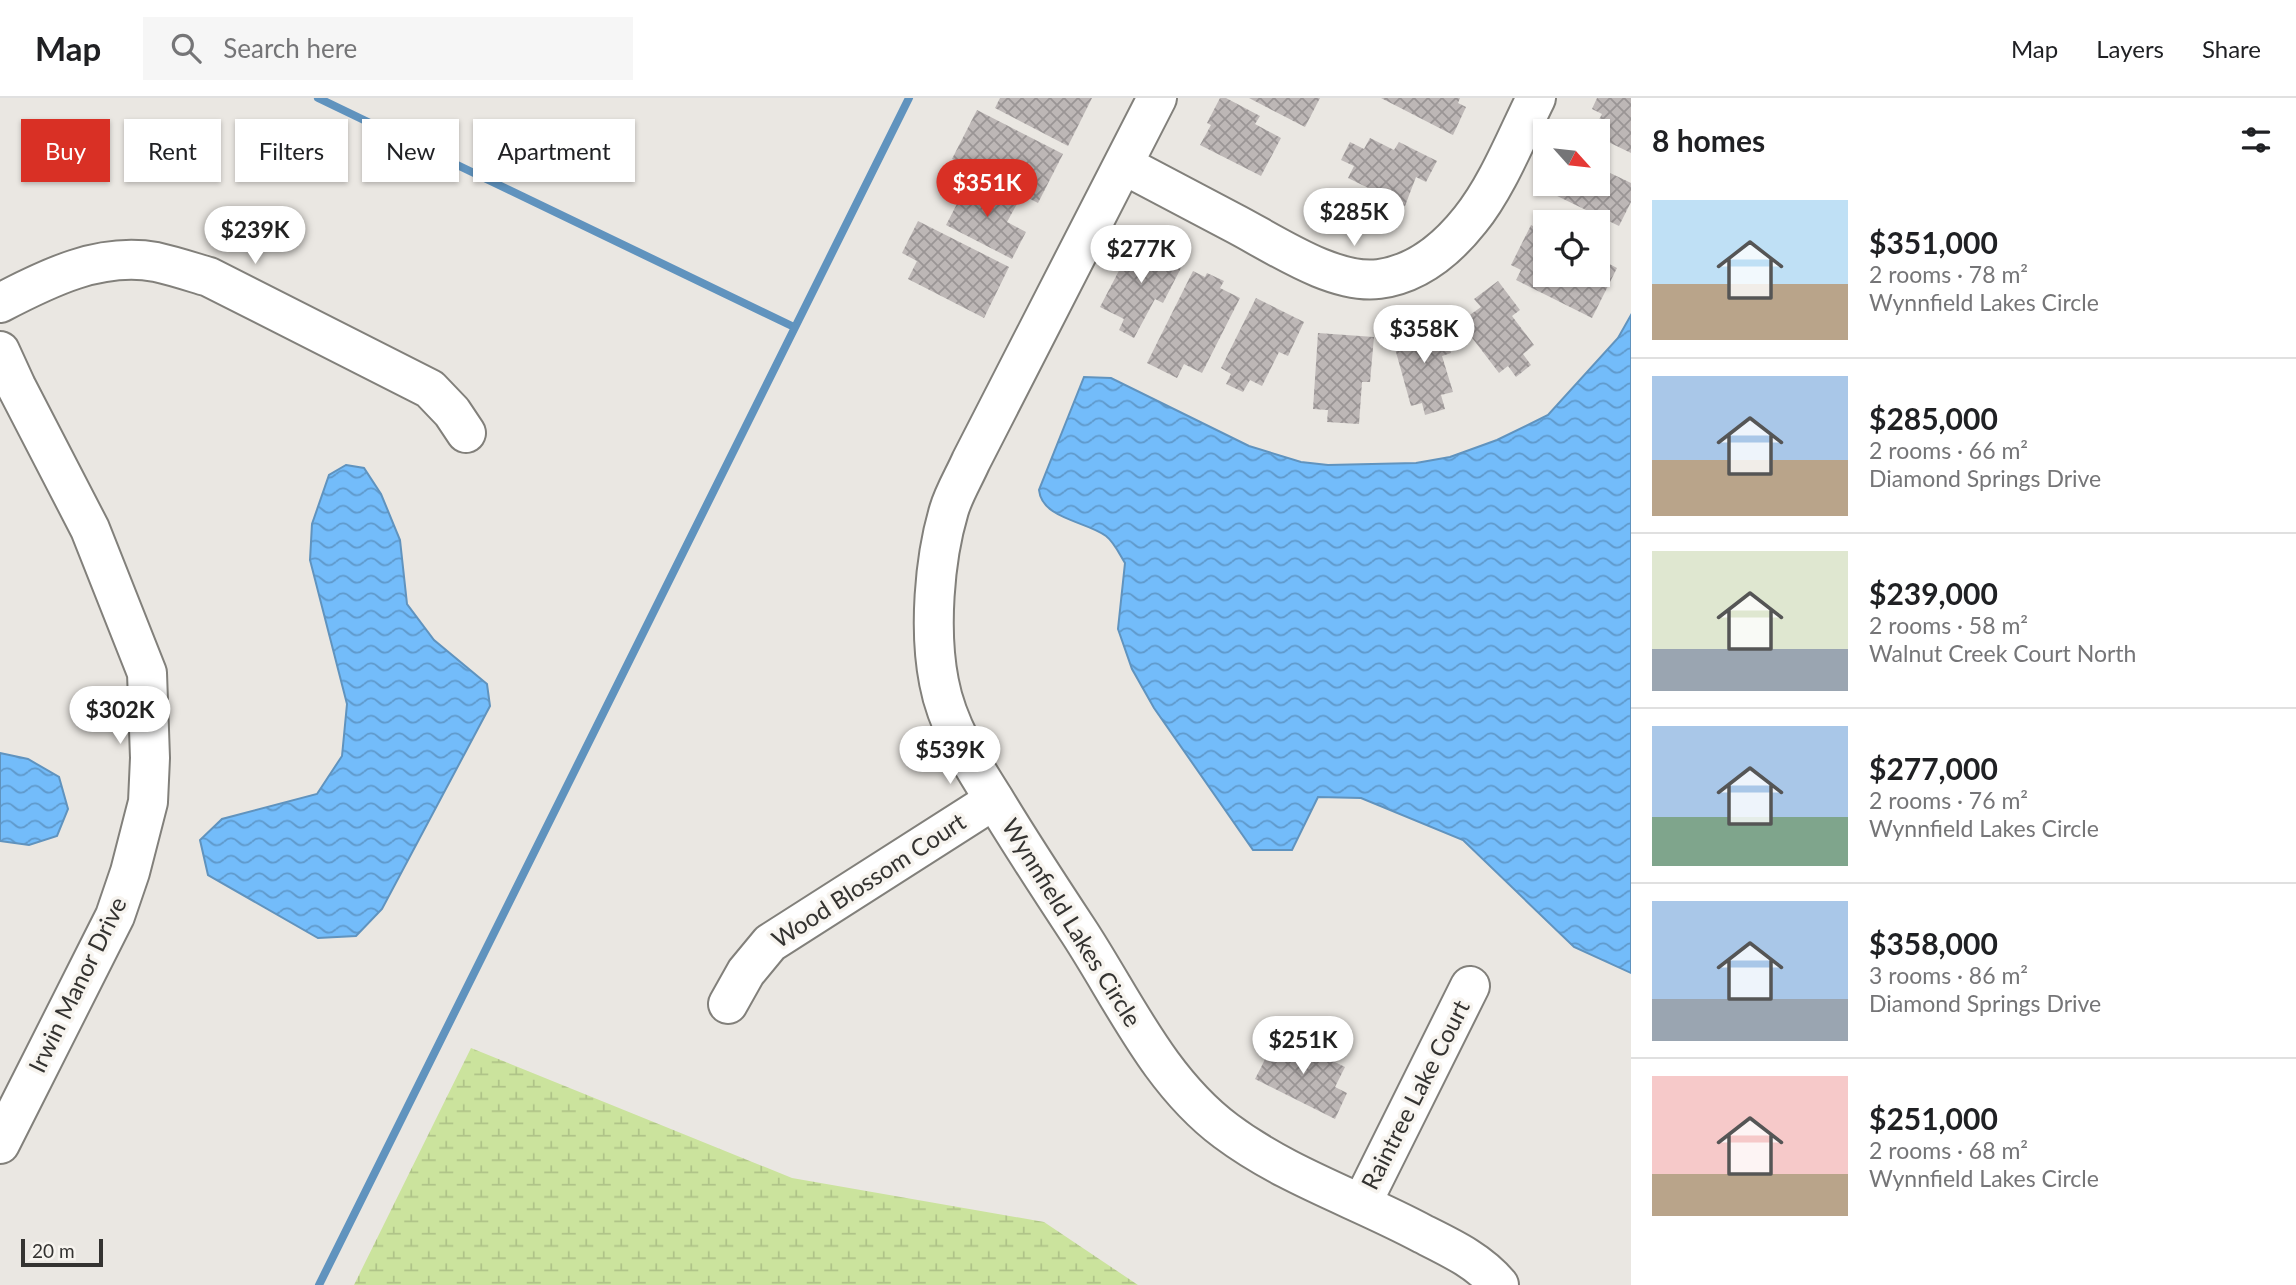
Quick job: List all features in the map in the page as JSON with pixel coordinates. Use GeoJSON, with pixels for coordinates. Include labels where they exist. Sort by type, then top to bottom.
{"type":"FeatureCollection","features":[{"type":"Feature","properties":{"kind":"street","name":"Wynnfield Lakes Circle"},"geometry":{"type":"LineString","coordinates":[[1157,98],[971,461],[949,510],[933,616],[939,684],[967,757],[1163,1067],[1180,1088],[1202,1111],[1259,1153],[1456,1251],[1481,1267],[1499,1285]]}},
{"type":"Feature","properties":{"kind":"street"},"geometry":{"type":"LineString","coordinates":[[1124,165],[1304,260],[1346,277],[1378,279],[1415,268],[1430,259],[1459,233],[1472,218],[1493,182],[1536,98]]}},
{"type":"Feature","properties":{"kind":"street"},"geometry":{"type":"LineString","coordinates":[[0,303],[79,267],[132,260],[156,262],[220,282],[430,389],[452,412],[466,433]]}},
{"type":"Feature","properties":{"kind":"street","name":"Irwin Manor Drive"},"geometry":{"type":"LineString","coordinates":[[0,351],[90,529],[146,673],[150,758],[148,802],[131,872],[115,916],[0,1143]]}},
{"type":"Feature","properties":{"kind":"street","name":"Wood Blossom Court"},"geometry":{"type":"LineString","coordinates":[[728,1004],[746,972],[771,943],[994,800]]}},
{"type":"Feature","properties":{"kind":"street","name":"Raintree Lake Court"},"geometry":{"type":"LineString","coordinates":[[1362,1203],[1470,986]]}},
{"type":"Feature","properties":{"kind":"green space"},"geometry":{"type":"Polygon","coordinates":[[[471,1048],[792,1178],[1044,1222],[1138,1285],[354,1285],[471,1048]]]}},
{"type":"Feature","properties":{"kind":"water"},"geometry":{"type":"Polygon","coordinates":[[[1631,315],[1631,973],[1574,947],[1463,840],[1361,798],[1318,797],[1292,850],[1253,850],[1154,708],[1132,669],[1118,629],[1125,563],[1106,536],[1056,513],[1042,500],[1039,490],[1084,377],[1111,378],[1249,446],[1301,462],[1328,465],[1416,463],[1450,457],[1497,440],[1548,415],[1618,338],[1631,315]]]}},
{"type":"Feature","properties":{"kind":"water"},"geometry":{"type":"Polygon","coordinates":[[[346,465],[364,468],[381,494],[400,540],[407,604],[434,640],[487,684],[490,706],[382,909],[356,936],[318,938],[208,875],[200,840],[222,819],[317,794],[342,756],[347,704],[310,560],[312,524],[329,475],[346,465]]]}},
{"type":"Feature","properties":{"kind":"water"},"geometry":{"type":"Polygon","coordinates":[[[0,753],[28,759],[59,777],[68,809],[57,836],[29,845],[0,841],[0,753]]]}},
{"type":"Feature","properties":{"kind":"building"},"geometry":{"type":"Polygon","coordinates":[[[1000,98],[1092,98],[1068,146],[995,108],[1000,98]]]}},
{"type":"Feature","properties":{"kind":"building"},"geometry":{"type":"Polygon","coordinates":[[[1220,98],[1226,98],[1260,116],[1255,124],[1281,138],[1261,176],[1200,145],[1211,125],[1207,123],[1220,98]]]}},
{"type":"Feature","properties":{"kind":"building"},"geometry":{"type":"Polygon","coordinates":[[[1249,98],[1320,98],[1305,127],[1249,98]]]}},
{"type":"Feature","properties":{"kind":"building"},"geometry":{"type":"Polygon","coordinates":[[[1381,98],[1460,98],[1458,103],[1466,107],[1453,135],[1381,98]]]}},
{"type":"Feature","properties":{"kind":"building"},"geometry":{"type":"Polygon","coordinates":[[[1597,98],[1631,98],[1631,153],[1610,143],[1610,119],[1599,119],[1602,114],[1592,109],[1597,98]]]}},
{"type":"Feature","properties":{"kind":"building"},"geometry":{"type":"Polygon","coordinates":[[[977,110],[1063,154],[1038,203],[952,159],[977,110]]]}},
{"type":"Feature","properties":{"kind":"building"},"geometry":{"type":"Polygon","coordinates":[[[1370,138],[1394,150],[1399,142],[1437,161],[1426,182],[1416,177],[1405,206],[1348,178],[1354,166],[1341,160],[1350,142],[1364,149],[1370,138]]]}},
{"type":"Feature","properties":{"kind":"building"},"geometry":{"type":"Polygon","coordinates":[[[1610,173],[1631,183],[1631,202],[1619,226],[1610,222],[1610,210],[1586,210],[1557,196],[1610,196],[1610,173]]]}},
{"type":"Feature","properties":{"kind":"building"},"geometry":{"type":"Polygon","coordinates":[[[970,179],[1018,202],[1007,222],[1026,232],[1012,259],[946,225],[970,179]]]}},
{"type":"Feature","properties":{"kind":"building"},"geometry":{"type":"Polygon","coordinates":[[[918,221],[1009,267],[984,318],[908,279],[917,261],[902,253],[918,221]]]}},
{"type":"Feature","properties":{"kind":"building"},"geometry":{"type":"Polygon","coordinates":[[[1531,225],[1533,287],[1608,287],[1592,318],[1516,280],[1521,270],[1511,265],[1531,225]]]}},
{"type":"Feature","properties":{"kind":"building"},"geometry":{"type":"Polygon","coordinates":[[[1136,238],[1184,262],[1163,303],[1155,299],[1134,338],[1119,330],[1124,319],[1100,307],[1136,238]]]}},
{"type":"Feature","properties":{"kind":"building"},"geometry":{"type":"Polygon","coordinates":[[[1610,264],[1617,268],[1610,282],[1610,264]]]}},
{"type":"Feature","properties":{"kind":"building"},"geometry":{"type":"Polygon","coordinates":[[[1193,271],[1205,277],[1207,273],[1224,281],[1220,288],[1240,298],[1202,373],[1184,364],[1177,378],[1147,363],[1193,271]]]}},
{"type":"Feature","properties":{"kind":"building"},"geometry":{"type":"Polygon","coordinates":[[[1498,281],[1520,310],[1512,316],[1534,345],[1523,354],[1531,365],[1516,377],[1508,366],[1499,373],[1460,322],[1481,307],[1474,299],[1498,281]]]}},
{"type":"Feature","properties":{"kind":"building"},"geometry":{"type":"Polygon","coordinates":[[[1256,298],[1304,322],[1288,356],[1279,352],[1262,386],[1250,380],[1243,392],[1226,384],[1231,374],[1221,368],[1256,298]]]}},
{"type":"Feature","properties":{"kind":"building"},"geometry":{"type":"Polygon","coordinates":[[[1442,320],[1451,353],[1442,356],[1453,392],[1441,395],[1445,409],[1425,415],[1422,403],[1411,406],[1391,334],[1442,320]]]}},
{"type":"Feature","properties":{"kind":"building"},"geometry":{"type":"Polygon","coordinates":[[[1318,333],[1374,337],[1370,382],[1362,382],[1359,424],[1327,422],[1328,410],[1313,409],[1318,333]]]}},
{"type":"Feature","properties":{"kind":"building"},"geometry":{"type":"Polygon","coordinates":[[[1278,1034],[1345,1067],[1335,1087],[1347,1093],[1335,1119],[1255,1079],[1278,1034]]]}},
{"type":"Feature","properties":{"kind":"waterway"},"geometry":{"type":"LineString","coordinates":[[318,98],[794,327]]}},
{"type":"Feature","properties":{"kind":"waterway"},"geometry":{"type":"LineString","coordinates":[[319,1285],[909,98]]}}]}
